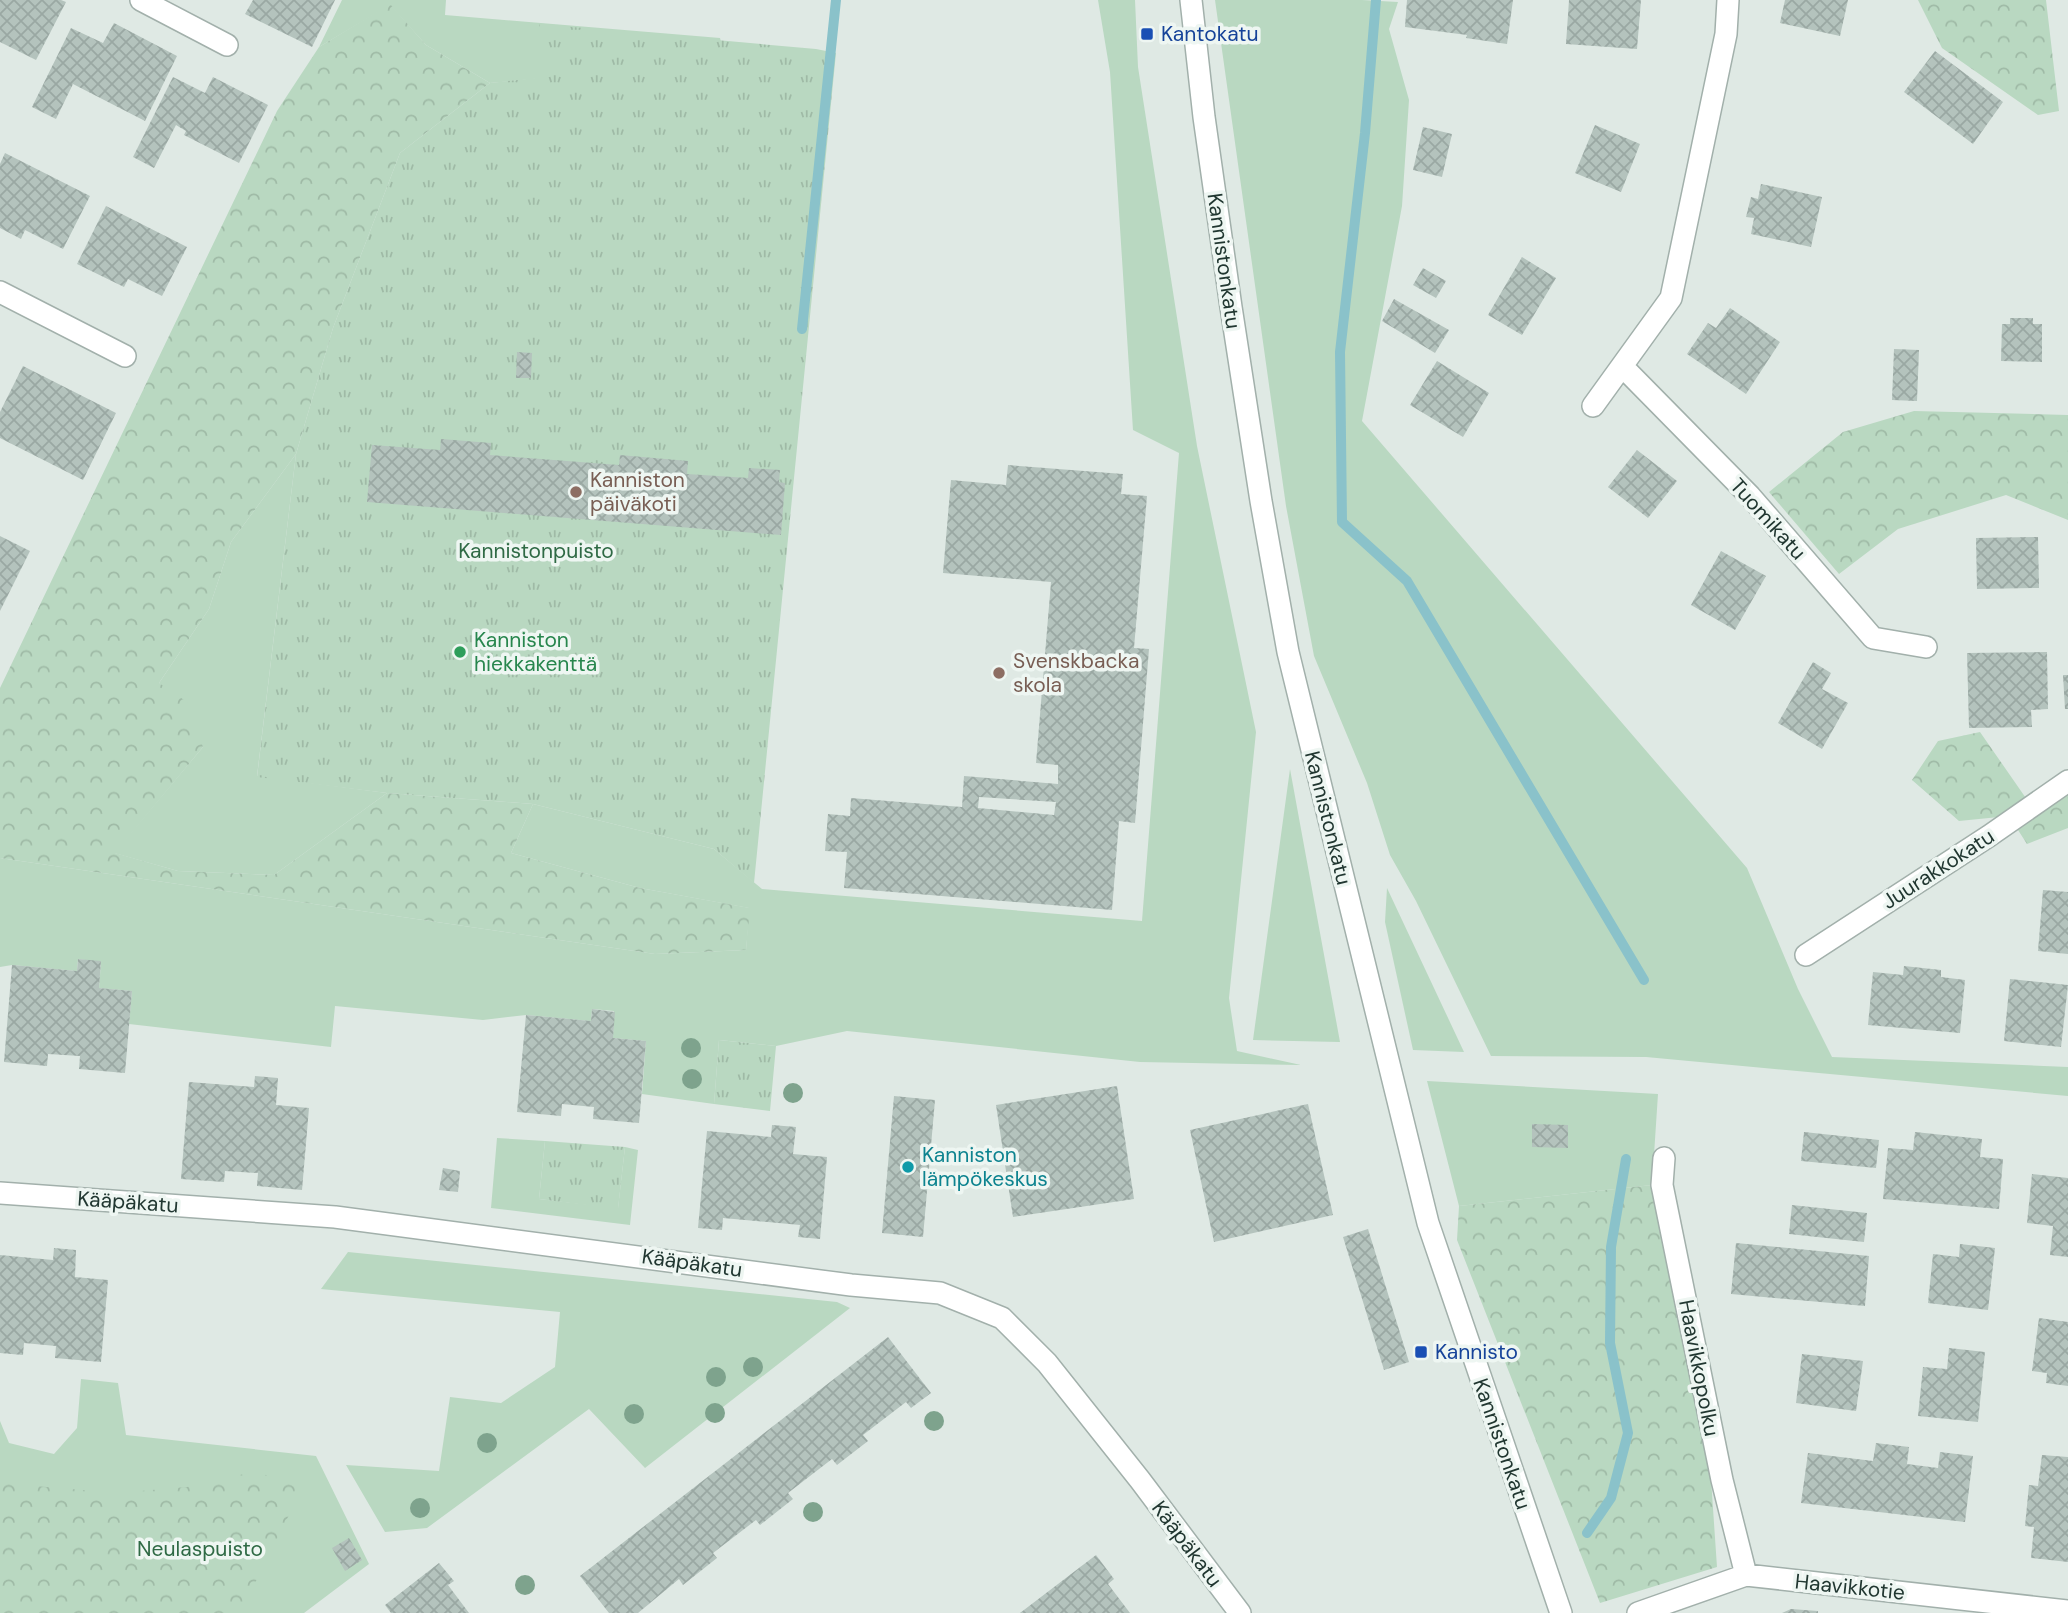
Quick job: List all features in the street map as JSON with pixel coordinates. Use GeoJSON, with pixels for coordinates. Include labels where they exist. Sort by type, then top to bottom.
{"type":"FeatureCollection","features":[{"type":"Feature","properties":{"kind":"street"},"geometry":{"type":"LineString","coordinates":[[141,0],[227,45]]}},
{"type":"Feature","properties":{"kind":"street","name":"Kannistonkatu"},"geometry":{"type":"LineString","coordinates":[[1191,0],[1204,117],[1231,307],[1288,652],[1428,1223],[1561,1613]]}},
{"type":"Feature","properties":{"kind":"street"},"geometry":{"type":"LineString","coordinates":[[1593,407],[1671,298],[1726,34],[1728,0]]}},
{"type":"Feature","properties":{"kind":"street"},"geometry":{"type":"LineString","coordinates":[[0,292],[125,356]]}},
{"type":"Feature","properties":{"kind":"street","name":"Tuomikatu"},"geometry":{"type":"LineString","coordinates":[[1622,366],[1750,496],[1873,638],[1926,647]]}},
{"type":"Feature","properties":{"kind":"street","name":"Juurakkokatu"},"geometry":{"type":"LineString","coordinates":[[1806,955],[1989,836],[2068,781]]}},
{"type":"Feature","properties":{"kind":"street","name":"Haavikkopolku"},"geometry":{"type":"LineString","coordinates":[[1664,1158],[1662,1185],[1722,1480],[1746,1575]]}},
{"type":"Feature","properties":{"kind":"street","name":"Kääpäkatu"},"geometry":{"type":"LineString","coordinates":[[0,1193],[335,1217],[851,1284],[940,1293],[1002,1318],[1046,1363],[1140,1480],[1240,1613]]}},
{"type":"Feature","properties":{"kind":"street","name":"Haavikkotie"},"geometry":{"type":"LineString","coordinates":[[1638,1613],[1746,1575],[2068,1611]]}},
{"type":"Feature","properties":{"kind":"green space"},"geometry":{"type":"Polygon","coordinates":[[[342,0],[446,0],[445,15],[720,38],[726,61],[490,83],[426,45],[390,5],[319,47],[342,0]]]}},
{"type":"Feature","properties":{"kind":"green space"},"geometry":{"type":"Polygon","coordinates":[[[1098,0],[1135,0],[1138,67],[1197,446],[1256,732],[1229,998],[1237,1051],[1301,1065],[1140,1062],[847,1031],[776,1046],[719,1040],[714,1104],[642,1094],[646,1041],[613,1038],[614,1011],[592,1009],[591,1021],[526,1015],[483,1020],[335,1006],[331,1047],[129,1024],[132,991],[99,988],[101,962],[78,959],[77,971],[12,965],[0,967],[0,858],[655,954],[746,950],[749,908],[640,888],[511,853],[533,804],[714,849],[762,889],[1142,921],[1179,453],[1133,430],[1110,72],[1098,0]]]}},
{"type":"Feature","properties":{"kind":"green space"},"geometry":{"type":"Polygon","coordinates":[[[1215,0],[1398,2],[1389,29],[1409,100],[1402,206],[1362,421],[1747,868],[1798,989],[1832,1057],[2068,1067],[2068,1096],[1646,1057],[1491,1056],[1416,901],[1390,855],[1367,783],[1314,656],[1286,506],[1215,0]]]}},
{"type":"Feature","properties":{"kind":"green space"},"geometry":{"type":"Polygon","coordinates":[[[1918,0],[2046,0],[2059,111],[2038,115],[1942,48],[1918,0]]]}},
{"type":"Feature","properties":{"kind":"green space"},"geometry":{"type":"Polygon","coordinates":[[[390,4],[426,45],[490,83],[400,153],[333,328],[296,454],[231,542],[209,609],[159,683],[187,702],[203,747],[115,853],[178,871],[274,875],[387,793],[533,804],[511,853],[640,888],[750,908],[746,950],[655,954],[0,858],[0,688],[277,111],[319,47],[390,4]]]}},
{"type":"Feature","properties":{"kind":"green space","name":"Kannistonpuisto"},"geometry":{"type":"Polygon","coordinates":[[[539,24],[836,53],[754,883],[714,849],[533,804],[387,793],[257,777],[296,454],[333,328],[400,153],[490,83],[545,77],[539,24]]]}},
{"type":"Feature","properties":{"kind":"green space"},"geometry":{"type":"Polygon","coordinates":[[[1914,411],[2068,415],[2068,520],[2006,495],[1898,529],[1839,574],[1769,492],[1843,432],[1914,411]]]}},
{"type":"Feature","properties":{"kind":"green space"},"geometry":{"type":"Polygon","coordinates":[[[296,454],[257,776],[387,793],[274,875],[178,871],[114,853],[203,747],[159,683],[209,609],[231,542],[296,454]]]}},
{"type":"Feature","properties":{"kind":"green space"},"geometry":{"type":"Polygon","coordinates":[[[1980,732],[2037,814],[2068,794],[2068,828],[2027,844],[2009,816],[1959,821],[1912,780],[1938,741],[1980,732]]]}},
{"type":"Feature","properties":{"kind":"green space"},"geometry":{"type":"Polygon","coordinates":[[[1290,769],[1340,1042],[1253,1040],[1290,769]]]}},
{"type":"Feature","properties":{"kind":"green space"},"geometry":{"type":"Polygon","coordinates":[[[1387,888],[1464,1052],[1413,1050],[1385,922],[1387,888]]]}},
{"type":"Feature","properties":{"kind":"green space"},"geometry":{"type":"Polygon","coordinates":[[[719,1040],[776,1046],[770,1111],[714,1104],[719,1040]]]}},
{"type":"Feature","properties":{"kind":"green space"},"geometry":{"type":"Polygon","coordinates":[[[1427,1081],[1658,1094],[1652,1185],[1459,1206],[1427,1081]]]}},
{"type":"Feature","properties":{"kind":"green space"},"geometry":{"type":"Polygon","coordinates":[[[497,1138],[545,1141],[539,1199],[618,1208],[625,1147],[638,1150],[630,1225],[491,1208],[497,1138]]]}},
{"type":"Feature","properties":{"kind":"green space"},"geometry":{"type":"Polygon","coordinates":[[[545,1141],[625,1147],[618,1209],[539,1199],[545,1141]]]}},
{"type":"Feature","properties":{"kind":"green space"},"geometry":{"type":"Polygon","coordinates":[[[1652,1185],[1711,1479],[1717,1567],[1600,1603],[1457,1240],[1459,1206],[1652,1185]]]}},
{"type":"Feature","properties":{"kind":"green space"},"geometry":{"type":"Polygon","coordinates":[[[348,1252],[837,1302],[850,1308],[645,1468],[589,1409],[427,1528],[385,1532],[346,1465],[439,1471],[450,1397],[501,1403],[555,1367],[560,1312],[321,1289],[348,1252]]]}},
{"type":"Feature","properties":{"kind":"green space"},"geometry":{"type":"Polygon","coordinates":[[[81,1379],[118,1383],[126,1435],[316,1456],[369,1564],[304,1613],[0,1613],[0,1421],[9,1443],[54,1454],[77,1428],[81,1379]]]}},
{"type":"Feature","properties":{"kind":"green space","name":"Neulaspuisto"},"geometry":{"type":"Polygon","coordinates":[[[255,1471],[302,1489],[240,1613],[0,1613],[0,1483],[117,1493],[198,1486],[255,1471]]]}},
{"type":"Feature","properties":{"kind":"building"},"geometry":{"type":"Polygon","coordinates":[[[0,0],[66,2],[36,60],[0,42],[0,0]]]}},
{"type":"Feature","properties":{"kind":"building"},"geometry":{"type":"Polygon","coordinates":[[[253,0],[335,0],[312,47],[245,14],[253,0]]]}},
{"type":"Feature","properties":{"kind":"building"},"geometry":{"type":"Polygon","coordinates":[[[1407,0],[1513,0],[1507,44],[1466,38],[1467,35],[1405,27],[1407,0]]]}},
{"type":"Feature","properties":{"kind":"building"},"geometry":{"type":"Polygon","coordinates":[[[1569,0],[1641,0],[1637,49],[1566,44],[1569,0]]]}},
{"type":"Feature","properties":{"kind":"building"},"geometry":{"type":"Polygon","coordinates":[[[1785,0],[1848,0],[1840,36],[1780,23],[1785,0]]]}},
{"type":"Feature","properties":{"kind":"building"},"geometry":{"type":"Polygon","coordinates":[[[114,23],[177,56],[145,121],[73,84],[56,119],[32,107],[71,28],[103,43],[114,23]]]}},
{"type":"Feature","properties":{"kind":"building"},"geometry":{"type":"Polygon","coordinates":[[[1935,51],[2003,102],[1973,144],[1904,92],[1935,51]]]}},
{"type":"Feature","properties":{"kind":"building"},"geometry":{"type":"Polygon","coordinates":[[[173,77],[205,93],[213,77],[268,105],[239,163],[184,135],[186,131],[176,125],[154,168],[133,157],[173,77]]]}},
{"type":"Feature","properties":{"kind":"building"},"geometry":{"type":"Polygon","coordinates":[[[1595,125],[1640,144],[1621,192],[1575,173],[1595,125]]]}},
{"type":"Feature","properties":{"kind":"building"},"geometry":{"type":"Polygon","coordinates":[[[1423,127],[1452,134],[1442,177],[1413,170],[1423,127]]]}},
{"type":"Feature","properties":{"kind":"building"},"geometry":{"type":"Polygon","coordinates":[[[5,153],[90,196],[63,249],[25,230],[21,239],[0,228],[0,164],[5,153]]]}},
{"type":"Feature","properties":{"kind":"building"},"geometry":{"type":"Polygon","coordinates":[[[1761,184],[1822,197],[1811,247],[1751,234],[1754,218],[1746,217],[1751,197],[1758,199],[1761,184]]]}},
{"type":"Feature","properties":{"kind":"building"},"geometry":{"type":"Polygon","coordinates":[[[106,206],[187,247],[162,296],[128,279],[124,287],[77,264],[106,206]]]}},
{"type":"Feature","properties":{"kind":"building"},"geometry":{"type":"Polygon","coordinates":[[[1522,257],[1556,278],[1522,335],[1488,315],[1522,257]]]}},
{"type":"Feature","properties":{"kind":"building"},"geometry":{"type":"Polygon","coordinates":[[[1423,268],[1446,281],[1436,298],[1413,285],[1423,268]]]}},
{"type":"Feature","properties":{"kind":"building"},"geometry":{"type":"Polygon","coordinates":[[[1394,299],[1449,330],[1435,353],[1382,321],[1394,299]]]}},
{"type":"Feature","properties":{"kind":"building"},"geometry":{"type":"Polygon","coordinates":[[[1730,308],[1780,342],[1746,394],[1687,354],[1708,323],[1716,328],[1730,308]]]}},
{"type":"Feature","properties":{"kind":"building"},"geometry":{"type":"Polygon","coordinates":[[[2010,318],[2033,318],[2033,324],[2042,324],[2042,362],[2001,361],[2002,324],[2010,324],[2010,318]]]}},
{"type":"Feature","properties":{"kind":"building"},"geometry":{"type":"Polygon","coordinates":[[[1894,349],[1919,350],[1917,401],[1892,400],[1894,349]]]}},
{"type":"Feature","properties":{"kind":"building"},"geometry":{"type":"Polygon","coordinates":[[[517,352],[532,353],[531,378],[516,378],[517,352]]]}},
{"type":"Feature","properties":{"kind":"building"},"geometry":{"type":"Polygon","coordinates":[[[1437,361],[1489,393],[1463,437],[1410,405],[1437,361]]]}},
{"type":"Feature","properties":{"kind":"building"},"geometry":{"type":"Polygon","coordinates":[[[23,366],[116,413],[83,480],[0,438],[0,412],[23,366]]]}},
{"type":"Feature","properties":{"kind":"building","name":"Kanniston päiväkoti"},"geometry":{"type":"Polygon","coordinates":[[[441,439],[491,443],[490,455],[619,465],[620,455],[688,461],[687,474],[748,478],[749,468],[780,470],[779,482],[785,483],[781,535],[367,502],[372,445],[440,450],[441,439]]]}},
{"type":"Feature","properties":{"kind":"building"},"geometry":{"type":"Polygon","coordinates":[[[1637,450],[1677,481],[1648,518],[1608,487],[1637,450]]]}},
{"type":"Feature","properties":{"kind":"building"},"geometry":{"type":"Polygon","coordinates":[[[1008,465],[1123,474],[1121,494],[1147,496],[1134,648],[1149,649],[1135,823],[1119,821],[1112,910],[844,888],[847,852],[825,851],[828,814],[850,816],[851,798],[962,807],[964,776],[1058,784],[1058,765],[1036,763],[1051,582],[943,573],[951,480],[1006,485],[1008,465]],[[979,797],[978,808],[1054,815],[1056,802],[979,797]]]}},
{"type":"Feature","properties":{"kind":"building"},"geometry":{"type":"Polygon","coordinates":[[[0,536],[30,551],[0,611],[0,536]]]}},
{"type":"Feature","properties":{"kind":"building"},"geometry":{"type":"Polygon","coordinates":[[[2038,537],[2039,588],[1977,589],[1976,538],[2038,537]]]}},
{"type":"Feature","properties":{"kind":"building"},"geometry":{"type":"Polygon","coordinates":[[[1721,551],[1766,576],[1735,630],[1691,605],[1721,551]]]}},
{"type":"Feature","properties":{"kind":"building"},"geometry":{"type":"Polygon","coordinates":[[[2047,652],[2048,709],[2031,710],[2032,727],[1969,728],[1967,653],[2047,652]]]}},
{"type":"Feature","properties":{"kind":"building"},"geometry":{"type":"Polygon","coordinates":[[[1813,662],[1831,673],[1822,689],[1848,703],[1822,749],[1778,723],[1813,662]]]}},
{"type":"Feature","properties":{"kind":"building"},"geometry":{"type":"Polygon","coordinates":[[[2063,675],[2068,675],[2068,709],[2065,709],[2063,675]]]}},
{"type":"Feature","properties":{"kind":"building"},"geometry":{"type":"Polygon","coordinates":[[[2043,890],[2068,892],[2068,954],[2038,951],[2043,890]]]}},
{"type":"Feature","properties":{"kind":"building"},"geometry":{"type":"Polygon","coordinates":[[[78,959],[101,961],[99,988],[132,991],[125,1073],[79,1069],[80,1056],[48,1054],[47,1066],[4,1062],[12,965],[77,971],[78,959]]]}},
{"type":"Feature","properties":{"kind":"building"},"geometry":{"type":"Polygon","coordinates":[[[1904,966],[1941,970],[1941,977],[1965,980],[1960,1033],[1868,1025],[1873,972],[1903,975],[1904,966]]]}},
{"type":"Feature","properties":{"kind":"building"},"geometry":{"type":"Polygon","coordinates":[[[2010,979],[2068,985],[2061,1047],[2004,1041],[2010,979]]]}},
{"type":"Feature","properties":{"kind":"building"},"geometry":{"type":"Polygon","coordinates":[[[592,1009],[615,1012],[613,1038],[646,1041],[639,1123],[593,1119],[594,1107],[562,1104],[561,1116],[517,1112],[526,1015],[591,1021],[592,1009]]]}},
{"type":"Feature","properties":{"kind":"building"},"geometry":{"type":"Polygon","coordinates":[[[255,1076],[278,1078],[276,1105],[309,1108],[302,1190],[257,1186],[258,1173],[225,1171],[224,1182],[181,1179],[189,1082],[254,1087],[255,1076]]]}},
{"type":"Feature","properties":{"kind":"building"},"geometry":{"type":"Polygon","coordinates":[[[1117,1086],[1134,1199],[1013,1217],[996,1105],[1117,1086]]]}},
{"type":"Feature","properties":{"kind":"building","name":"Kanniston lämpökeskus"},"geometry":{"type":"Polygon","coordinates":[[[894,1096],[935,1100],[923,1237],[882,1233],[894,1096]]]}},
{"type":"Feature","properties":{"kind":"building"},"geometry":{"type":"Polygon","coordinates":[[[1308,1104],[1333,1215],[1214,1242],[1190,1130],[1308,1104]]]}},
{"type":"Feature","properties":{"kind":"building"},"geometry":{"type":"Polygon","coordinates":[[[1532,1124],[1568,1125],[1568,1148],[1532,1147],[1532,1124]]]}},
{"type":"Feature","properties":{"kind":"building"},"geometry":{"type":"Polygon","coordinates":[[[772,1125],[796,1127],[793,1154],[827,1157],[820,1239],[798,1237],[800,1225],[723,1218],[722,1230],[698,1228],[707,1131],[771,1137],[772,1125]]]}},
{"type":"Feature","properties":{"kind":"building"},"geometry":{"type":"Polygon","coordinates":[[[1804,1132],[1879,1140],[1876,1168],[1801,1161],[1804,1132]]]}},
{"type":"Feature","properties":{"kind":"building"},"geometry":{"type":"Polygon","coordinates":[[[1915,1132],[1982,1139],[1980,1157],[2003,1159],[1999,1209],[1883,1199],[1888,1148],[1913,1150],[1915,1132]]]}},
{"type":"Feature","properties":{"kind":"building"},"geometry":{"type":"Polygon","coordinates":[[[443,1168],[460,1171],[458,1192],[439,1190],[443,1168]]]}},
{"type":"Feature","properties":{"kind":"building"},"geometry":{"type":"Polygon","coordinates":[[[2032,1174],[2068,1178],[2068,1257],[2050,1255],[2053,1226],[2027,1223],[2032,1174]]]}},
{"type":"Feature","properties":{"kind":"building"},"geometry":{"type":"Polygon","coordinates":[[[1792,1205],[1867,1213],[1864,1242],[1789,1234],[1792,1205]]]}},
{"type":"Feature","properties":{"kind":"building"},"geometry":{"type":"Polygon","coordinates":[[[1368,1229],[1409,1362],[1384,1370],[1343,1237],[1368,1229]]]}},
{"type":"Feature","properties":{"kind":"building"},"geometry":{"type":"Polygon","coordinates":[[[1736,1243],[1869,1256],[1865,1306],[1731,1294],[1736,1243]]]}},
{"type":"Feature","properties":{"kind":"building"},"geometry":{"type":"Polygon","coordinates":[[[1960,1244],[1995,1248],[1988,1310],[1928,1303],[1933,1254],[1959,1257],[1960,1244]]]}},
{"type":"Feature","properties":{"kind":"building"},"geometry":{"type":"Polygon","coordinates":[[[54,1248],[76,1250],[75,1277],[108,1280],[101,1362],[55,1358],[56,1346],[24,1343],[23,1355],[0,1353],[0,1255],[53,1260],[54,1248]]]}},
{"type":"Feature","properties":{"kind":"building"},"geometry":{"type":"Polygon","coordinates":[[[2039,1318],[2068,1322],[2068,1386],[2046,1383],[2047,1373],[2032,1371],[2039,1318]]]}},
{"type":"Feature","properties":{"kind":"building"},"geometry":{"type":"Polygon","coordinates":[[[888,1337],[931,1393],[911,1408],[906,1402],[863,1435],[868,1441],[837,1465],[832,1459],[788,1493],[793,1499],[760,1525],[756,1520],[713,1553],[717,1558],[683,1585],[679,1579],[638,1613],[609,1613],[580,1576],[888,1337]]]}},
{"type":"Feature","properties":{"kind":"building"},"geometry":{"type":"Polygon","coordinates":[[[1949,1348],[1985,1352],[1978,1422],[1918,1416],[1923,1367],[1947,1369],[1949,1348]]]}},
{"type":"Feature","properties":{"kind":"building"},"geometry":{"type":"Polygon","coordinates":[[[1802,1354],[1863,1361],[1856,1411],[1796,1403],[1802,1354]]]}},
{"type":"Feature","properties":{"kind":"building"},"geometry":{"type":"Polygon","coordinates":[[[1876,1443],[1909,1447],[1907,1464],[1938,1468],[1940,1452],[1973,1456],[1965,1522],[1801,1503],[1808,1453],[1873,1461],[1876,1443]]]}},
{"type":"Feature","properties":{"kind":"building"},"geometry":{"type":"Polygon","coordinates":[[[2042,1455],[2068,1457],[2068,1562],[2031,1558],[2034,1527],[2025,1526],[2029,1485],[2038,1486],[2042,1455]]]}},
{"type":"Feature","properties":{"kind":"building"},"geometry":{"type":"Polygon","coordinates":[[[349,1538],[362,1560],[345,1571],[332,1548],[349,1538]]]}},
{"type":"Feature","properties":{"kind":"building"},"geometry":{"type":"Polygon","coordinates":[[[1096,1555],[1114,1579],[1108,1584],[1130,1613],[1020,1613],[1096,1555]]]}},
{"type":"Feature","properties":{"kind":"building"},"geometry":{"type":"Polygon","coordinates":[[[439,1563],[454,1581],[448,1585],[469,1613],[391,1613],[385,1605],[439,1563]]]}},
{"type":"Feature","properties":{"kind":"building"},"geometry":{"type":"Polygon","coordinates":[[[1791,1609],[1818,1611],[1818,1613],[1782,1613],[1791,1609]]]}},
{"type":"Feature","properties":{"kind":"waterway"},"geometry":{"type":"LineString","coordinates":[[802,329],[836,0]]}},
{"type":"Feature","properties":{"kind":"waterway"},"geometry":{"type":"LineString","coordinates":[[1376,0],[1365,133],[1340,352],[1342,522],[1407,581],[1644,980]]}},
{"type":"Feature","properties":{"kind":"waterway"},"geometry":{"type":"LineString","coordinates":[[1587,1533],[1611,1498],[1628,1433],[1610,1343],[1611,1247],[1626,1159]]}},
{"type":"Feature","properties":{"kind":"place","name":"Kantokatu"},"geometry":{"type":"Point","coordinates":[1147,34]}},
{"type":"Feature","properties":{"kind":"place","name":"Kanniston päiväkoti"},"geometry":{"type":"Point","coordinates":[576,492]}},
{"type":"Feature","properties":{"kind":"place","name":"Kanniston hiekkakenttä"},"geometry":{"type":"Point","coordinates":[460,652]}},
{"type":"Feature","properties":{"kind":"place","name":"Svenskbacka skola"},"geometry":{"type":"Point","coordinates":[999,673]}},
{"type":"Feature","properties":{"kind":"place","name":"Kanniston lämpökeskus"},"geometry":{"type":"Point","coordinates":[908,1167]}},
{"type":"Feature","properties":{"kind":"place","name":"Kannisto"},"geometry":{"type":"Point","coordinates":[1421,1352]}}]}
